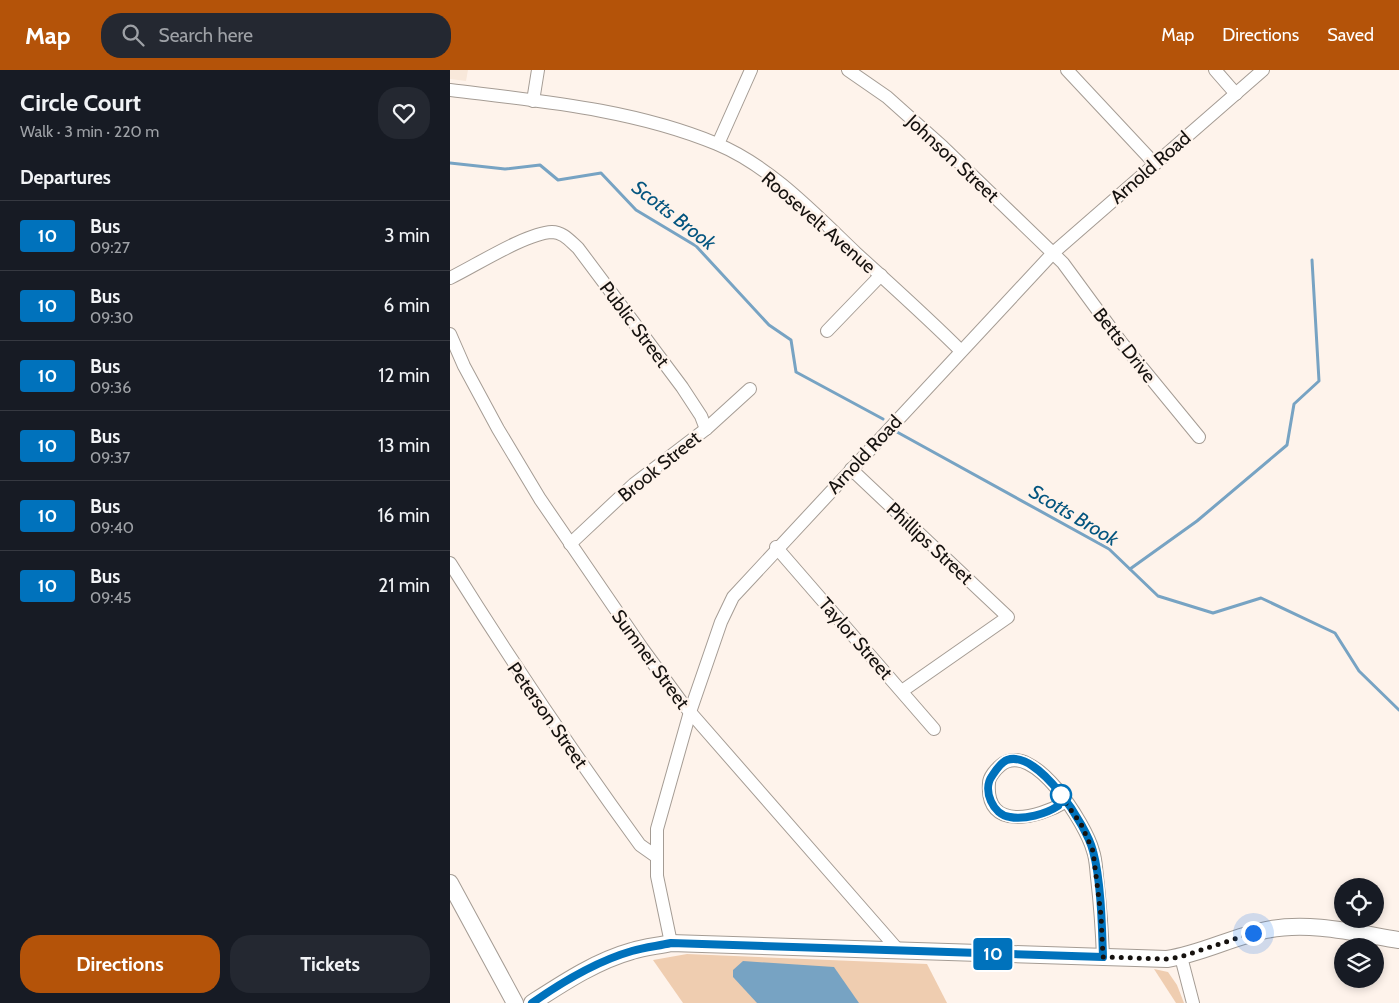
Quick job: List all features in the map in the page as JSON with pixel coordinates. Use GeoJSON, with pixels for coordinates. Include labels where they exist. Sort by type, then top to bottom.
{"type":"FeatureCollection","features":[{"type":"Feature","properties":{"kind":"street"},"geometry":{"type":"LineString","coordinates":[[533,101],[538,70]]}},
{"type":"Feature","properties":{"kind":"street"},"geometry":{"type":"LineString","coordinates":[[718,144],[751,70]]}},
{"type":"Feature","properties":{"kind":"street","name":"Johnson Street"},"geometry":{"type":"LineString","coordinates":[[848,70],[887,97],[943,147],[1054,253]]}},
{"type":"Feature","properties":{"kind":"street"},"geometry":{"type":"LineString","coordinates":[[1067,70],[1154,163]]}},
{"type":"Feature","properties":{"kind":"street"},"geometry":{"type":"LineString","coordinates":[[1215,70],[1236,94]]}},
{"type":"Feature","properties":{"kind":"street","name":"Arnold Road"},"geometry":{"type":"LineString","coordinates":[[671,943],[658,876],[657,829],[690,712],[728,604],[776,548],[1054,253],[1154,163],[1263,70]]}},
{"type":"Feature","properties":{"kind":"street","name":"Roosevelt Avenue"},"geometry":{"type":"LineString","coordinates":[[450,90],[615,114],[671,128],[718,144],[784,186],[961,351]]}},
{"type":"Feature","properties":{"kind":"street","name":"Public Street"},"geometry":{"type":"LineString","coordinates":[[450,278],[524,240],[552,232],[565,236],[578,248],[682,387],[701,416],[706,429]]}},
{"type":"Feature","properties":{"kind":"street","name":"Betts Drive"},"geometry":{"type":"LineString","coordinates":[[1054,253],[1064,263],[1121,342],[1199,437]]}},
{"type":"Feature","properties":{"kind":"street"},"geometry":{"type":"LineString","coordinates":[[827,331],[881,275]]}},
{"type":"Feature","properties":{"kind":"street","name":"Sumner Street"},"geometry":{"type":"LineString","coordinates":[[450,334],[464,366],[498,429],[570,544],[642,648],[690,712],[899,950]]}},
{"type":"Feature","properties":{"kind":"street","name":"Brook Street"},"geometry":{"type":"LineString","coordinates":[[570,544],[634,484],[706,429],[750,389]]}},
{"type":"Feature","properties":{"kind":"street","name":"Phillips Street"},"geometry":{"type":"LineString","coordinates":[[851,469],[1008,616],[902,691]]}},
{"type":"Feature","properties":{"kind":"street","name":"Taylor Street"},"geometry":{"type":"LineString","coordinates":[[776,548],[934,729]]}},
{"type":"Feature","properties":{"kind":"street","name":"Peterson Street"},"geometry":{"type":"LineString","coordinates":[[450,563],[508,657],[557,729],[640,845],[657,857]]}},
{"type":"Feature","properties":{"kind":"street"},"geometry":{"type":"LineString","coordinates":[[1066,802],[1054,809],[1031,816],[1009,818],[994,808],[988,795],[989,780],[998,767],[1007,760],[1019,759],[1037,767],[1066,802],[1081,824],[1093,851],[1101,916],[1103,957]]}},
{"type":"Feature","properties":{"kind":"street"},"geometry":{"type":"LineString","coordinates":[[450,883],[516,1003]]}},
{"type":"Feature","properties":{"kind":"street"},"geometry":{"type":"LineString","coordinates":[[532,1003],[558,985],[596,966],[632,951],[671,943],[1167,959],[1180,957],[1253,933],[1284,928],[1338,930],[1399,940]]}},
{"type":"Feature","properties":{"kind":"street"},"geometry":{"type":"LineString","coordinates":[[1180,957],[1193,1003]]}},
{"type":"Feature","properties":{"kind":"shaded area"},"geometry":{"type":"Polygon","coordinates":[[[450,70],[468,70],[466,81],[450,79],[450,70]]]}},
{"type":"Feature","properties":{"kind":"shaded area"},"geometry":{"type":"Polygon","coordinates":[[[687,954],[927,964],[947,1003],[683,1003],[653,960],[687,954]]]}},
{"type":"Feature","properties":{"kind":"shaded area"},"geometry":{"type":"Polygon","coordinates":[[[1154,969],[1168,972],[1177,985],[1184,1003],[1176,1003],[1154,969]]]}},
{"type":"Feature","properties":{"kind":"water"},"geometry":{"type":"Polygon","coordinates":[[[743,961],[834,967],[859,1003],[757,1003],[733,977],[733,970],[743,961]]]}},
{"type":"Feature","properties":{"kind":"waterway","name":"Scotts Brook"},"geometry":{"type":"LineString","coordinates":[[450,163],[505,169],[540,165],[558,180],[601,173],[636,210],[696,246],[769,325],[791,340],[796,372],[883,419]]}},
{"type":"Feature","properties":{"kind":"waterway"},"geometry":{"type":"LineString","coordinates":[[1130,569],[1197,521],[1287,445],[1294,404],[1319,381],[1312,260]]}},
{"type":"Feature","properties":{"kind":"waterway","name":"Scotts Brook"},"geometry":{"type":"LineString","coordinates":[[897,432],[1109,549],[1158,596],[1213,613],[1261,598],[1335,633],[1359,671],[1399,710]]}},
{"type":"Feature","properties":{"kind":"bus line","name":"10"},"geometry":{"type":"LineString","coordinates":[[532,1003],[558,985],[596,966],[632,951],[671,943],[1103,957],[1101,916],[1093,851],[1081,824],[1037,767],[1019,759],[1007,760],[998,767],[989,780],[988,795],[994,808],[1009,818],[1031,816],[1058,806]]}},
{"type":"Feature","properties":{"kind":"route"},"geometry":{"type":"LineString","coordinates":[[1061,795],[1058,792],[1081,824],[1093,851],[1101,916],[1103,957],[1167,959],[1180,957],[1253,933]]}}]}
